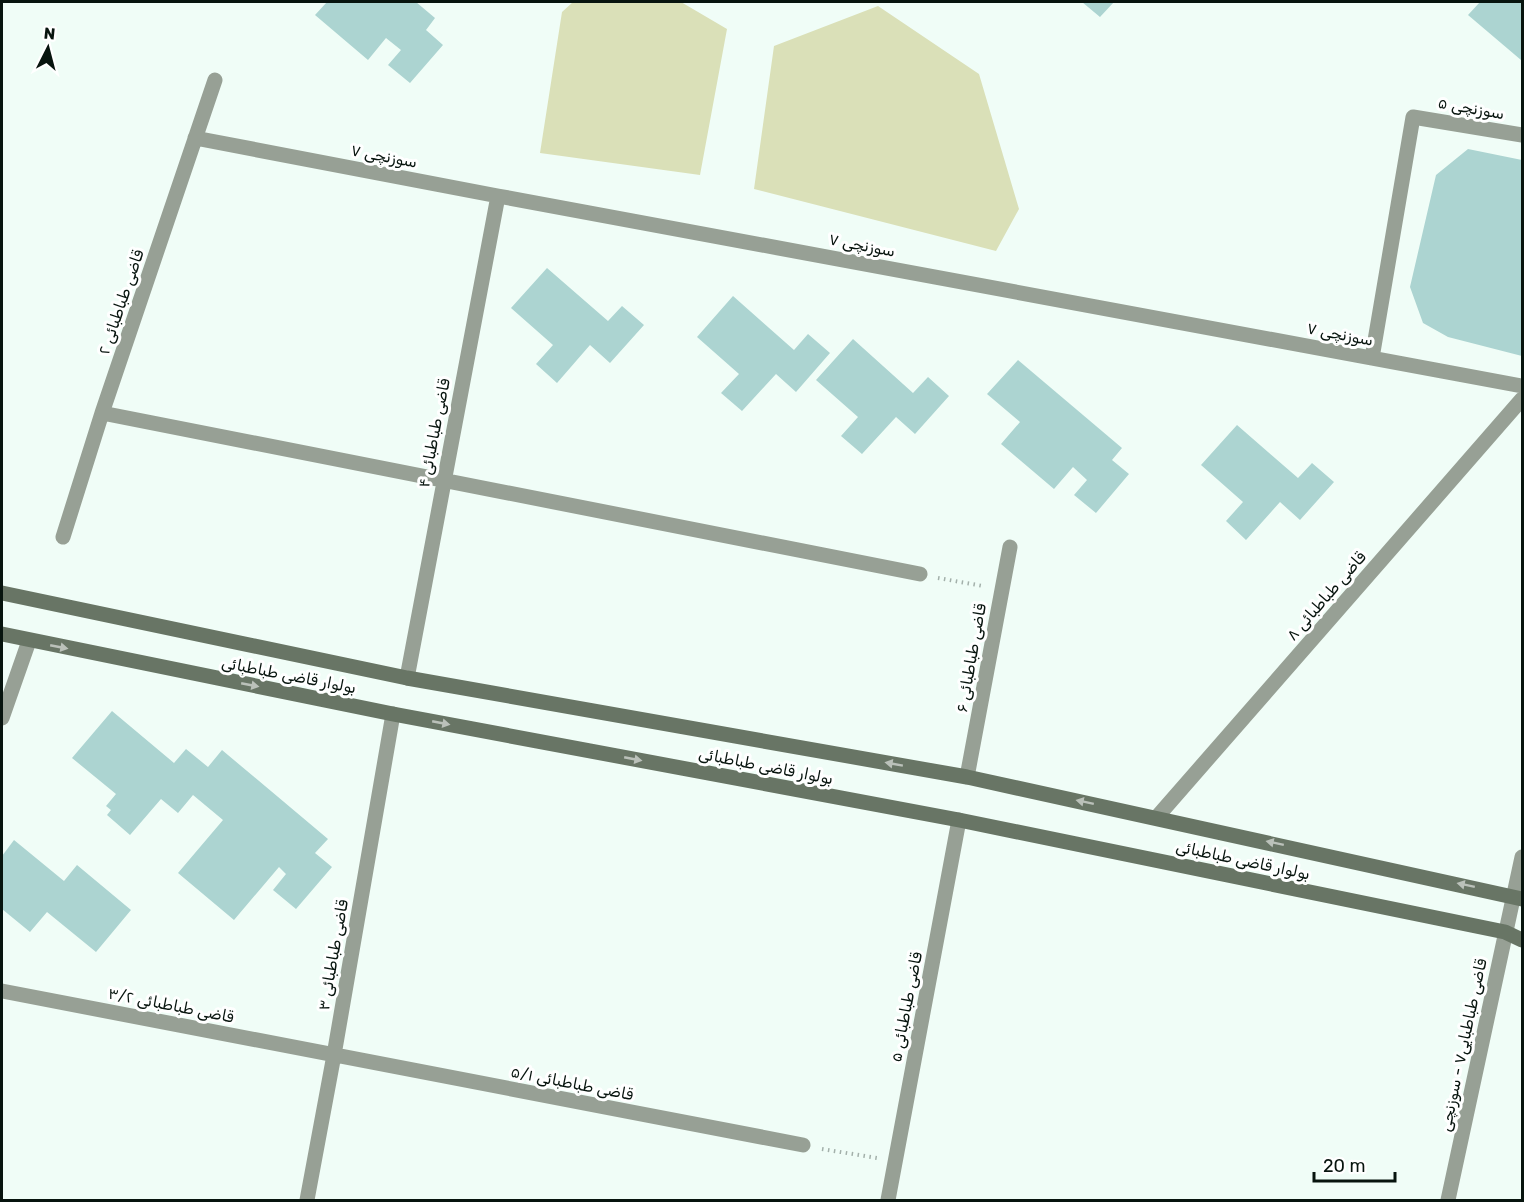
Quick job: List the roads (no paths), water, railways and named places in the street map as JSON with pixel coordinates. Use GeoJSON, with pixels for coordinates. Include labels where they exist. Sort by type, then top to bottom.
{"type":"FeatureCollection","features":[{"type":"Feature","properties":{"kind":"main road","name":"بولوار قاضی طباطبائی"},"geometry":{"type":"LineString","coordinates":[[2,593],[407,678],[968,777],[1518,897]]}},
{"type":"Feature","properties":{"kind":"main road","name":"بولوار قاضی طباطبائی"},"geometry":{"type":"LineString","coordinates":[[2,634],[393,714],[959,820],[1505,932],[1522,940]]}},
{"type":"Feature","properties":{"kind":"street","name":"قاضی طباطبائی ۲"},"geometry":{"type":"LineString","coordinates":[[63,537],[102,413],[215,80]]}},
{"type":"Feature","properties":{"kind":"street","name":"سوزنچی ۵"},"geometry":{"type":"LineString","coordinates":[[1372,358],[1413,117],[1522,135]]}},
{"type":"Feature","properties":{"kind":"street","name":"سوزنچی ۷"},"geometry":{"type":"LineString","coordinates":[[195,138],[1522,386]]}},
{"type":"Feature","properties":{"kind":"street","name":"قاضی طباطبائی ۴"},"geometry":{"type":"LineString","coordinates":[[407,678],[498,196]]}},
{"type":"Feature","properties":{"kind":"street","name":"قاضی طباطبائی ۸"},"geometry":{"type":"LineString","coordinates":[[1157,817],[1522,399]]}},
{"type":"Feature","properties":{"kind":"street"},"geometry":{"type":"LineString","coordinates":[[102,413],[920,574]]}},
{"type":"Feature","properties":{"kind":"street","name":"قاضی طباطبائی ۶"},"geometry":{"type":"LineString","coordinates":[[968,777],[1010,547]]}},
{"type":"Feature","properties":{"kind":"street"},"geometry":{"type":"LineString","coordinates":[[2,718],[29,641]]}},
{"type":"Feature","properties":{"kind":"street","name":"قاضی طباطبائی ۳"},"geometry":{"type":"LineString","coordinates":[[307,1200],[393,714]]}},
{"type":"Feature","properties":{"kind":"street","name":"قاضی طباطبائی ۵"},"geometry":{"type":"LineString","coordinates":[[888,1200],[959,820]]}},
{"type":"Feature","properties":{"kind":"street","name":"قاضی طباطبایی۷ - سوزنچی"},"geometry":{"type":"LineString","coordinates":[[1448,1200],[1505,932],[1518,897],[1522,856]]}},
{"type":"Feature","properties":{"kind":"street","name":"قاضی طباطبائی ۳/۲"},"geometry":{"type":"LineString","coordinates":[[2,991],[334,1055]]}},
{"type":"Feature","properties":{"kind":"street","name":"قاضی طباطبائی ۵/۱"},"geometry":{"type":"LineString","coordinates":[[334,1055],[803,1145]]}}]}
